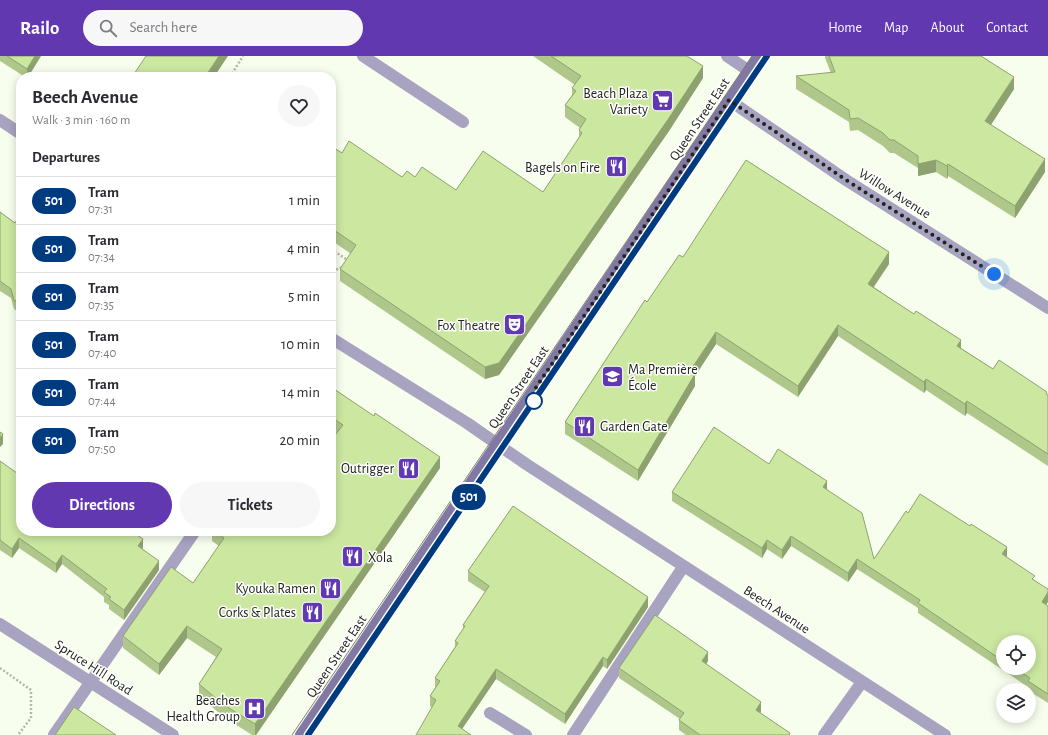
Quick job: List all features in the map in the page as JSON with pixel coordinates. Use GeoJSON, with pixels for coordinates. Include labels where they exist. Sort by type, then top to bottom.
{"type":"FeatureCollection","features":[{"type":"Feature","properties":{"kind":"main road","name":"Queen Street East"},"geometry":{"type":"LineString","coordinates":[[301,735],[759,56]]}},
{"type":"Feature","properties":{"kind":"street"},"geometry":{"type":"LineString","coordinates":[[363,56],[463,122]]}},
{"type":"Feature","properties":{"kind":"street"},"geometry":{"type":"LineString","coordinates":[[727,56],[749,70]]}},
{"type":"Feature","properties":{"kind":"street","name":"Willow Avenue"},"geometry":{"type":"LineString","coordinates":[[729,100],[846,180],[1048,308]]}},
{"type":"Feature","properties":{"kind":"street"},"geometry":{"type":"LineString","coordinates":[[0,120],[16,131]]}},
{"type":"Feature","properties":{"kind":"street","name":"Beech Avenue"},"geometry":{"type":"LineString","coordinates":[[336,341],[467,423],[683,567],[945,735]]}},
{"type":"Feature","properties":{"kind":"street"},"geometry":{"type":"LineString","coordinates":[[54,735],[192,536]]}},
{"type":"Feature","properties":{"kind":"street"},"geometry":{"type":"LineString","coordinates":[[572,735],[683,567]]}},
{"type":"Feature","properties":{"kind":"street","name":"Spruce Hill Road"},"geometry":{"type":"LineString","coordinates":[[0,624],[173,735]]}},
{"type":"Feature","properties":{"kind":"street"},"geometry":{"type":"LineString","coordinates":[[824,735],[862,682]]}},
{"type":"Feature","properties":{"kind":"street"},"geometry":{"type":"LineString","coordinates":[[490,713],[526,735]]}},
{"type":"Feature","properties":{"kind":"path"},"geometry":{"type":"LineString","coordinates":[[233,72],[244,56]]}},
{"type":"Feature","properties":{"kind":"path"},"geometry":{"type":"LineString","coordinates":[[336,252],[349,261]]}},
{"type":"Feature","properties":{"kind":"path"},"geometry":{"type":"LineString","coordinates":[[336,270],[346,265],[354,254]]}},
{"type":"Feature","properties":{"kind":"path"},"geometry":{"type":"LineString","coordinates":[[0,668],[31,690],[31,718],[18,735]]}},
{"type":"Feature","properties":{"kind":"building"},"geometry":{"type":"Polygon","coordinates":[[[7,56],[35,56],[27,69],[7,56]]]}},
{"type":"Feature","properties":{"kind":"building"},"geometry":{"type":"Polygon","coordinates":[[[146,56],[219,56],[208,72],[135,72],[146,56]]]}},
{"type":"Feature","properties":{"kind":"building"},"geometry":{"type":"Polygon","coordinates":[[[551,56],[687,56],[703,66],[669,118],[499,363],[485,367],[340,269],[356,245],[336,231],[336,149],[342,153],[349,141],[402,177],[407,171],[415,177],[422,167],[456,190],[483,151],[543,192],[582,133],[579,130],[586,119],[565,105],[576,91],[572,88],[581,76],[551,56]]]}},
{"type":"Feature","properties":{"kind":"building"},"geometry":{"type":"Polygon","coordinates":[[[829,56],[981,56],[1014,77],[985,121],[1045,159],[1015,206],[948,164],[947,166],[936,160],[918,164],[918,156],[894,140],[890,140],[883,133],[858,118],[850,119],[849,110],[796,76],[835,72],[829,56]]]}},
{"type":"Feature","properties":{"kind":"building"},"geometry":{"type":"Polygon","coordinates":[[[746,160],[889,252],[868,284],[914,314],[916,311],[961,340],[957,346],[993,369],[999,360],[1047,392],[1048,454],[967,401],[965,404],[926,379],[924,382],[838,325],[798,386],[716,332],[690,371],[695,374],[638,470],[565,422],[645,300],[647,302],[679,255],[683,257],[746,160]]]}},
{"type":"Feature","properties":{"kind":"building"},"geometry":{"type":"Polygon","coordinates":[[[0,212],[15,223],[16,221],[16,301],[14,300],[11,289],[0,281],[0,212]]]}},
{"type":"Feature","properties":{"kind":"building"},"geometry":{"type":"Polygon","coordinates":[[[336,390],[374,416],[375,413],[440,457],[255,724],[224,705],[199,684],[222,649],[187,626],[159,664],[123,636],[171,567],[193,583],[224,538],[221,536],[336,536],[336,434],[343,425],[336,420],[336,390]]]}},
{"type":"Feature","properties":{"kind":"building"},"geometry":{"type":"Polygon","coordinates":[[[714,427],[769,464],[778,449],[827,481],[823,487],[862,513],[874,559],[906,511],[908,513],[920,494],[970,526],[971,524],[1007,547],[1002,554],[1035,576],[1032,579],[1048,589],[1048,592],[1042,602],[1048,606],[1048,694],[1036,686],[1036,683],[1028,681],[1030,678],[1025,675],[1036,675],[1036,635],[996,635],[996,656],[918,603],[920,600],[857,559],[848,573],[791,536],[782,550],[767,540],[762,548],[672,492],[714,427]]]}},
{"type":"Feature","properties":{"kind":"building"},"geometry":{"type":"Polygon","coordinates":[[[0,461],[16,472],[16,536],[138,536],[143,539],[138,546],[159,561],[124,610],[109,599],[111,597],[104,592],[107,589],[62,555],[56,564],[19,538],[12,549],[0,540],[0,461]]]}},
{"type":"Feature","properties":{"kind":"building"},"geometry":{"type":"Polygon","coordinates":[[[513,506],[648,597],[607,660],[603,657],[565,714],[496,669],[458,726],[471,735],[416,735],[436,700],[430,696],[440,681],[435,678],[458,643],[455,641],[465,626],[463,625],[489,586],[468,571],[513,506]]]}},
{"type":"Feature","properties":{"kind":"building"},"geometry":{"type":"Polygon","coordinates":[[[655,615],[708,652],[702,661],[761,702],[756,710],[790,733],[789,735],[700,735],[679,720],[684,713],[619,668],[655,615]]]}},
{"type":"Feature","properties":{"kind":"building"},"geometry":{"type":"Polygon","coordinates":[[[74,707],[116,735],[55,735],[74,707]]]}},
{"type":"Feature","properties":{"kind":"tram line"},"geometry":{"type":"LineString","coordinates":[[292,735],[752,56]]}},
{"type":"Feature","properties":{"kind":"tram line"},"geometry":{"type":"LineString","coordinates":[[308,735],[767,56]]}},
{"type":"Feature","properties":{"kind":"tram line","name":"501"},"geometry":{"type":"LineString","coordinates":[[308,735],[582,332],[767,56]]}},
{"type":"Feature","properties":{"kind":"place","name":"Beach Plaza Variety"},"geometry":{"type":"Point","coordinates":[663,101]}},
{"type":"Feature","properties":{"kind":"place","name":"Bagels on Fire"},"geometry":{"type":"Point","coordinates":[616,167]}},
{"type":"Feature","properties":{"kind":"place","name":"Fox Theatre"},"geometry":{"type":"Point","coordinates":[515,325]}},
{"type":"Feature","properties":{"kind":"place","name":"Ma Première École"},"geometry":{"type":"Point","coordinates":[612,377]}},
{"type":"Feature","properties":{"kind":"place","name":"Garden Gate"},"geometry":{"type":"Point","coordinates":[584,426]}},
{"type":"Feature","properties":{"kind":"place","name":"Outrigger"},"geometry":{"type":"Point","coordinates":[409,468]}},
{"type":"Feature","properties":{"kind":"place","name":"Xola"},"geometry":{"type":"Point","coordinates":[352,557]}},
{"type":"Feature","properties":{"kind":"place","name":"Kyouka Ramen"},"geometry":{"type":"Point","coordinates":[331,588]}},
{"type":"Feature","properties":{"kind":"place","name":"Corks & Plates"},"geometry":{"type":"Point","coordinates":[312,612]}},
{"type":"Feature","properties":{"kind":"place","name":"Beaches Health Group"},"geometry":{"type":"Point","coordinates":[255,708]}},
{"type":"Feature","properties":{"kind":"route"},"geometry":{"type":"LineString","coordinates":[[534,401],[533,392],[729,100],[846,180],[994,274]]}}]}
